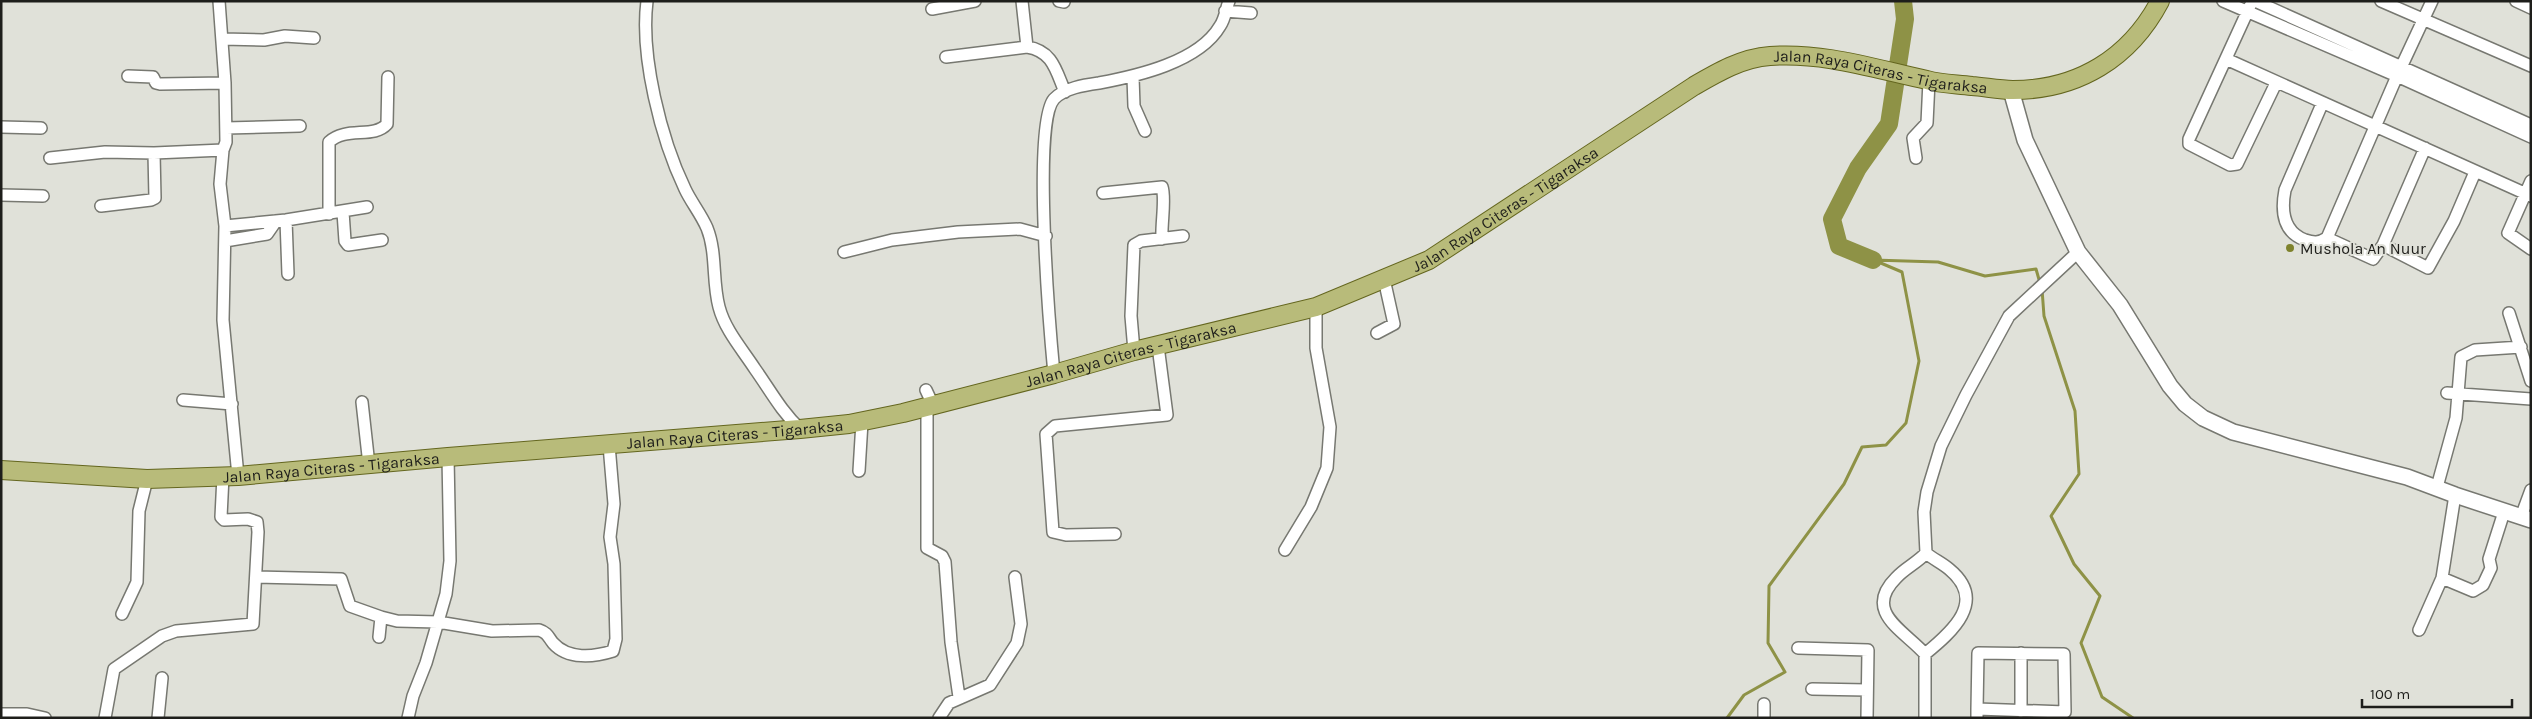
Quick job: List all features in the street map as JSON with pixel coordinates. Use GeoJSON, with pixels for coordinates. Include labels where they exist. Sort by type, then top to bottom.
{"type":"FeatureCollection","features":[{"type":"Feature","properties":{"kind":"main road","name":"Jalan Raya Citeras - Tigaraksa"},"geometry":{"type":"LineString","coordinates":[[1,470],[147,479],[231,476],[800,429],[862,422],[929,400],[1054,374],[1134,351],[1316,307],[1429,260],[1694,86],[1731,66],[1749,59],[1770,56],[1805,56],[1844,60],[1924,80],[2011,90],[2058,85],[2092,73],[2108,62],[2139,34],[2160,1]]}},
{"type":"Feature","properties":{"kind":"street"},"geometry":{"type":"LineString","coordinates":[[105,718],[114,669],[162,636],[176,630],[252,625],[256,578],[257,522],[248,519],[224,520],[221,502],[231,476],[232,404],[223,320],[225,226],[220,184],[226,128],[225,83],[218,1]]}},
{"type":"Feature","properties":{"kind":"street"},"geometry":{"type":"LineString","coordinates":[[647,1],[644,31],[664,132],[685,189],[707,229],[719,306],[727,328],[781,411],[800,429]]}},
{"type":"Feature","properties":{"kind":"street"},"geometry":{"type":"LineString","coordinates":[[932,9],[975,1]]}},
{"type":"Feature","properties":{"kind":"street"},"geometry":{"type":"LineString","coordinates":[[1022,1],[1028,47]]}},
{"type":"Feature","properties":{"kind":"street"},"geometry":{"type":"LineString","coordinates":[[2223,1],[2248,13],[2531,125]]}},
{"type":"Feature","properties":{"kind":"street"},"geometry":{"type":"LineString","coordinates":[[2276,82],[2237,164],[2230,165],[2191,145],[2188,141],[2254,1],[2531,137]]}},
{"type":"Feature","properties":{"kind":"street"},"geometry":{"type":"LineString","coordinates":[[2381,1],[2531,66]]}},
{"type":"Feature","properties":{"kind":"street"},"geometry":{"type":"LineString","coordinates":[[2322,104],[2285,190],[2283,205],[2286,226],[2290,232],[2315,243],[2327,238],[2432,1]]}},
{"type":"Feature","properties":{"kind":"street"},"geometry":{"type":"LineString","coordinates":[[2516,1],[2531,8]]}},
{"type":"Feature","properties":{"kind":"street"},"geometry":{"type":"LineString","coordinates":[[1054,374],[1043,170],[1047,111],[1054,99],[1065,92],[1088,84],[1133,77],[1172,63],[1215,34],[1222,25],[1227,6],[1251,13]]}},
{"type":"Feature","properties":{"kind":"street"},"geometry":{"type":"LineString","coordinates":[[222,39],[264,40],[285,36],[314,38]]}},
{"type":"Feature","properties":{"kind":"street"},"geometry":{"type":"LineString","coordinates":[[946,57],[1028,47],[1036,48],[1048,56],[1065,92]]}},
{"type":"Feature","properties":{"kind":"street"},"geometry":{"type":"LineString","coordinates":[[2226,59],[2322,104],[2528,195]]}},
{"type":"Feature","properties":{"kind":"street"},"geometry":{"type":"LineString","coordinates":[[128,76],[153,77],[156,83],[160,84],[225,83]]}},
{"type":"Feature","properties":{"kind":"street"},"geometry":{"type":"LineString","coordinates":[[329,214],[329,142],[341,134],[379,130],[387,124],[388,77]]}},
{"type":"Feature","properties":{"kind":"street"},"geometry":{"type":"LineString","coordinates":[[1133,77],[1134,106],[1145,131]]}},
{"type":"Feature","properties":{"kind":"street"},"geometry":{"type":"LineString","coordinates":[[1916,158],[1913,138],[1928,123],[1924,80]]}},
{"type":"Feature","properties":{"kind":"street"},"geometry":{"type":"LineString","coordinates":[[2011,90],[2025,140],[2078,252],[2120,305],[2170,386],[2186,404],[2203,418],[2233,432],[2304,452],[2354,461],[2437,487],[2526,519],[2531,490]]}},
{"type":"Feature","properties":{"kind":"street"},"geometry":{"type":"LineString","coordinates":[[226,128],[300,126]]}},
{"type":"Feature","properties":{"kind":"street"},"geometry":{"type":"LineString","coordinates":[[1,127],[41,128]]}},
{"type":"Feature","properties":{"kind":"street"},"geometry":{"type":"LineString","coordinates":[[2327,238],[2373,259],[2383,245],[2425,148]]}},
{"type":"Feature","properties":{"kind":"street"},"geometry":{"type":"LineString","coordinates":[[50,158],[105,152],[154,153],[223,150]]}},
{"type":"Feature","properties":{"kind":"street"},"geometry":{"type":"LineString","coordinates":[[102,206],[155,198],[154,153]]}},
{"type":"Feature","properties":{"kind":"street"},"geometry":{"type":"LineString","coordinates":[[2383,245],[2428,268],[2454,221],[2475,172]]}},
{"type":"Feature","properties":{"kind":"street"},"geometry":{"type":"LineString","coordinates":[[2531,182],[2528,195],[2508,234],[2531,249]]}},
{"type":"Feature","properties":{"kind":"street"},"geometry":{"type":"LineString","coordinates":[[1103,193],[1162,187],[1164,200],[1161,216],[1162,239]]}},
{"type":"Feature","properties":{"kind":"street"},"geometry":{"type":"LineString","coordinates":[[1,195],[43,196]]}},
{"type":"Feature","properties":{"kind":"street"},"geometry":{"type":"LineString","coordinates":[[225,226],[281,221],[367,207]]}},
{"type":"Feature","properties":{"kind":"street"},"geometry":{"type":"LineString","coordinates":[[343,212],[345,241],[348,244],[382,240]]}},
{"type":"Feature","properties":{"kind":"street"},"geometry":{"type":"LineString","coordinates":[[225,241],[267,234],[281,221]]}},
{"type":"Feature","properties":{"kind":"street"},"geometry":{"type":"LineString","coordinates":[[281,221],[288,274]]}},
{"type":"Feature","properties":{"kind":"street"},"geometry":{"type":"LineString","coordinates":[[844,252],[892,240],[958,232],[1020,229],[1046,236]]}},
{"type":"Feature","properties":{"kind":"street"},"geometry":{"type":"LineString","coordinates":[[1134,351],[1131,316],[1134,245],[1141,241],[1183,236]]}},
{"type":"Feature","properties":{"kind":"street"},"geometry":{"type":"LineString","coordinates":[[1926,554],[1924,512],[1927,492],[1941,446],[2009,316],[2020,303],[2078,252]]}},
{"type":"Feature","properties":{"kind":"street"},"geometry":{"type":"LineString","coordinates":[[1377,333],[1394,324],[1384,278]]}},
{"type":"Feature","properties":{"kind":"street"},"geometry":{"type":"LineString","coordinates":[[1285,550],[1311,507],[1328,468],[1330,427],[1316,348],[1316,307]]}},
{"type":"Feature","properties":{"kind":"street"},"geometry":{"type":"LineString","coordinates":[[2509,313],[2531,381]]}},
{"type":"Feature","properties":{"kind":"street"},"geometry":{"type":"LineString","coordinates":[[1115,534],[1066,535],[1053,532],[1046,434],[1055,426],[1167,415],[1158,346]]}},
{"type":"Feature","properties":{"kind":"street"},"geometry":{"type":"LineString","coordinates":[[2437,487],[2456,418],[2460,362],[2463,354],[2475,350],[2521,347]]}},
{"type":"Feature","properties":{"kind":"street"},"geometry":{"type":"LineString","coordinates":[[2447,393],[2531,399]]}},
{"type":"Feature","properties":{"kind":"street"},"geometry":{"type":"LineString","coordinates":[[183,400],[232,404]]}},
{"type":"Feature","properties":{"kind":"street"},"geometry":{"type":"LineString","coordinates":[[929,400],[928,548],[942,556],[945,562],[950,642],[960,696]]}},
{"type":"Feature","properties":{"kind":"street"},"geometry":{"type":"LineString","coordinates":[[362,402],[369,465]]}},
{"type":"Feature","properties":{"kind":"street"},"geometry":{"type":"LineString","coordinates":[[859,471],[862,422]]}},
{"type":"Feature","properties":{"kind":"street"},"geometry":{"type":"LineString","coordinates":[[256,578],[341,580],[350,606],[381,618],[397,621],[438,622],[492,631],[539,630],[547,633],[553,644],[567,655],[600,655],[613,651],[616,639],[614,564],[610,537],[614,504],[609,445]]}},
{"type":"Feature","properties":{"kind":"street"},"geometry":{"type":"LineString","coordinates":[[408,718],[413,696],[446,594],[450,561],[448,457]]}},
{"type":"Feature","properties":{"kind":"street"},"geometry":{"type":"LineString","coordinates":[[122,614],[137,582],[139,511],[147,479]]}},
{"type":"Feature","properties":{"kind":"street"},"geometry":{"type":"LineString","coordinates":[[2419,630],[2442,578],[2455,495]]}},
{"type":"Feature","properties":{"kind":"street"},"geometry":{"type":"LineString","coordinates":[[2442,578],[2473,591],[2483,585],[2491,568],[2489,559],[2504,512]]}},
{"type":"Feature","properties":{"kind":"street"},"geometry":{"type":"LineString","coordinates":[[1926,554],[1903,571],[1888,587],[1884,606],[1889,620],[1897,630],[1926,654]]}},
{"type":"Feature","properties":{"kind":"street"},"geometry":{"type":"LineString","coordinates":[[1925,718],[1926,654],[1957,627],[1965,611],[1964,594],[1960,582],[1949,569],[1926,554]]}},
{"type":"Feature","properties":{"kind":"street"},"geometry":{"type":"LineString","coordinates":[[939,718],[945,707],[960,696],[990,685],[1017,643],[1021,624],[1015,577]]}},
{"type":"Feature","properties":{"kind":"street"},"geometry":{"type":"LineString","coordinates":[[379,637],[381,618]]}},
{"type":"Feature","properties":{"kind":"street"},"geometry":{"type":"LineString","coordinates":[[1798,648],[1868,650],[1866,718]]}},
{"type":"Feature","properties":{"kind":"street"},"geometry":{"type":"LineString","coordinates":[[1978,653],[2064,654],[2064,712],[2021,711],[1977,714],[1978,653]]}},
{"type":"Feature","properties":{"kind":"street"},"geometry":{"type":"LineString","coordinates":[[2021,653],[2021,711]]}},
{"type":"Feature","properties":{"kind":"street"},"geometry":{"type":"LineString","coordinates":[[158,718],[162,678]]}},
{"type":"Feature","properties":{"kind":"street"},"geometry":{"type":"LineString","coordinates":[[1812,689],[1867,690]]}},
{"type":"Feature","properties":{"kind":"street"},"geometry":{"type":"LineString","coordinates":[[1764,704],[1764,718]]}},
{"type":"Feature","properties":{"kind":"street"},"geometry":{"type":"LineString","coordinates":[[1,714],[27,714],[46,718]]}},
{"type":"Feature","properties":{"kind":"waterway"},"geometry":{"type":"LineString","coordinates":[[1873,260],[1839,246],[1832,219],[1858,168],[1889,124],[1905,19],[1903,1]]}},
{"type":"Feature","properties":{"kind":"waterway"},"geometry":{"type":"LineString","coordinates":[[1873,260],[1938,262],[1985,276],[2036,269],[2040,283]]}},
{"type":"Feature","properties":{"kind":"waterway"},"geometry":{"type":"LineString","coordinates":[[1727,718],[1744,695],[1785,672],[1768,643],[1769,586],[1844,484],[1862,447],[1886,445],[1906,423],[1919,361],[1902,272],[1876,261]]}},
{"type":"Feature","properties":{"kind":"waterway"},"geometry":{"type":"LineString","coordinates":[[2042,289],[2044,316],[2075,411],[2079,474],[2051,516],[2074,564],[2100,596],[2081,643],[2102,697],[2133,718]]}},
{"type":"Feature","properties":{"kind":"place","name":"Mushola An Nuur"},"geometry":{"type":"Point","coordinates":[2290,248]}}]}
